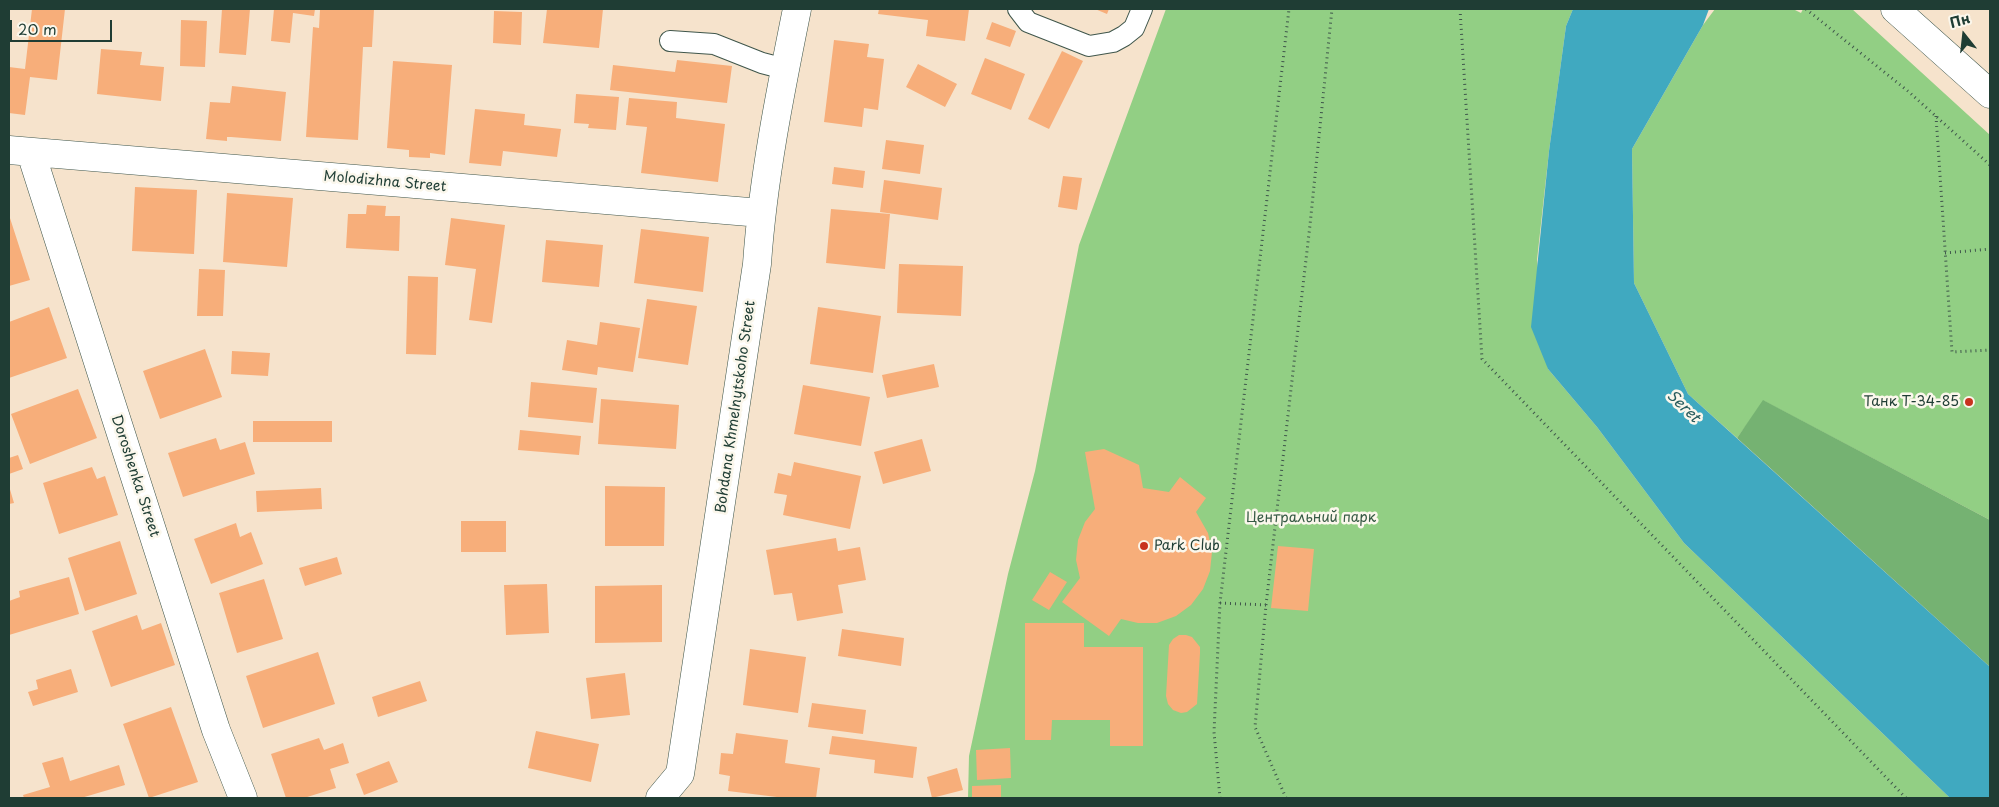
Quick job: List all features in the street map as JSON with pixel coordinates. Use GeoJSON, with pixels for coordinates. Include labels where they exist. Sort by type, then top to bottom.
{"type":"FeatureCollection","features":[{"type":"Feature","properties":{"kind":"street","name":"Bohdana Khmelnytskoho Street"},"geometry":{"type":"LineString","coordinates":[[660,798],[684,786],[756,274],[761,213],[797,9]]}},
{"type":"Feature","properties":{"kind":"street"},"geometry":{"type":"LineString","coordinates":[[1895,9],[1990,94]]}},
{"type":"Feature","properties":{"kind":"street","name":"Molodizhna Street"},"geometry":{"type":"LineString","coordinates":[[20,151],[761,213]]}},
{"type":"Feature","properties":{"kind":"street","name":"Doroshenka Street"},"geometry":{"type":"LineString","coordinates":[[20,151],[216,730],[243,798]]}},
{"type":"Feature","properties":{"kind":"lane"},"geometry":{"type":"LineString","coordinates":[[1018,9],[1028,22],[1089,46],[1113,42],[1124,36],[1134,28],[1142,9]]}},
{"type":"Feature","properties":{"kind":"lane"},"geometry":{"type":"LineString","coordinates":[[670,41],[714,44],[762,63],[785,69]]}},
{"type":"Feature","properties":{"kind":"path"},"geometry":{"type":"LineString","coordinates":[[1220,798],[1214,732],[1220,603],[1289,9]]}},
{"type":"Feature","properties":{"kind":"path"},"geometry":{"type":"LineString","coordinates":[[1286,798],[1255,727],[1266,604],[1310,226],[1332,9]]}},
{"type":"Feature","properties":{"kind":"path"},"geometry":{"type":"LineString","coordinates":[[1460,9],[1482,359],[1906,798]]}},
{"type":"Feature","properties":{"kind":"path"},"geometry":{"type":"LineString","coordinates":[[1806,9],[1908,92],[1990,165]]}},
{"type":"Feature","properties":{"kind":"path"},"geometry":{"type":"LineString","coordinates":[[1936,116],[1952,352],[1990,350]]}},
{"type":"Feature","properties":{"kind":"path"},"geometry":{"type":"LineString","coordinates":[[1945,253],[1990,249]]}},
{"type":"Feature","properties":{"kind":"path"},"geometry":{"type":"LineString","coordinates":[[1220,603],[1266,604]]}},
{"type":"Feature","properties":{"kind":"green space","name":"Центральний парк"},"geometry":{"type":"Polygon","coordinates":[[[1166,9],[1573,9],[1566,26],[1537,260],[1548,369],[1597,427],[1684,543],[1950,798],[968,798],[969,756],[1008,574],[1035,471],[1079,245],[1166,9]]]}},
{"type":"Feature","properties":{"kind":"green space"},"geometry":{"type":"Polygon","coordinates":[[[1715,9],[1793,9],[1801,13],[1803,9],[1852,9],[1990,135],[1990,520],[1764,401],[1737,438],[1688,394],[1634,283],[1632,149],[1703,25],[1715,9]]]}},
{"type":"Feature","properties":{"kind":"green space"},"geometry":{"type":"Polygon","coordinates":[[[1763,400],[1990,520],[1990,667],[1737,438],[1763,400]]]}},
{"type":"Feature","properties":{"kind":"water","name":"Seret"},"geometry":{"type":"Polygon","coordinates":[[[1573,9],[1709,9],[1703,25],[1632,149],[1634,283],[1688,394],[1990,667],[1990,798],[1950,798],[1684,543],[1597,427],[1548,369],[1531,327],[1549,151],[1566,26],[1573,9]]]}},
{"type":"Feature","properties":{"kind":"building"},"geometry":{"type":"Polygon","coordinates":[[[32,9],[65,9],[57,80],[30,77],[25,115],[9,113],[9,67],[25,69],[32,9]]]}},
{"type":"Feature","properties":{"kind":"building"},"geometry":{"type":"Polygon","coordinates":[[[222,9],[250,9],[246,55],[219,53],[222,9]]]}},
{"type":"Feature","properties":{"kind":"building"},"geometry":{"type":"Polygon","coordinates":[[[274,9],[315,9],[314,16],[293,13],[290,43],[271,41],[274,9]]]}},
{"type":"Feature","properties":{"kind":"building"},"geometry":{"type":"Polygon","coordinates":[[[374,9],[372,47],[363,47],[358,140],[306,137],[313,27],[319,28],[320,10],[374,9]]]}},
{"type":"Feature","properties":{"kind":"building"},"geometry":{"type":"Polygon","coordinates":[[[547,9],[603,9],[599,48],[543,43],[547,9]]]}},
{"type":"Feature","properties":{"kind":"building"},"geometry":{"type":"Polygon","coordinates":[[[879,9],[969,9],[965,41],[926,36],[928,20],[878,14],[879,9]]]}},
{"type":"Feature","properties":{"kind":"building"},"geometry":{"type":"Polygon","coordinates":[[[1095,9],[1109,9],[1107,14],[1095,9]]]}},
{"type":"Feature","properties":{"kind":"building"},"geometry":{"type":"Polygon","coordinates":[[[494,11],[522,12],[521,45],[493,43],[494,11]]]}},
{"type":"Feature","properties":{"kind":"building"},"geometry":{"type":"Polygon","coordinates":[[[181,20],[207,21],[205,67],[180,66],[181,20]]]}},
{"type":"Feature","properties":{"kind":"building"},"geometry":{"type":"Polygon","coordinates":[[[992,22],[1016,31],[1010,47],[986,39],[992,22]]]}},
{"type":"Feature","properties":{"kind":"building"},"geometry":{"type":"Polygon","coordinates":[[[834,40],[869,44],[867,57],[884,59],[878,110],[864,108],[862,127],[824,122],[834,40]]]}},
{"type":"Feature","properties":{"kind":"building"},"geometry":{"type":"Polygon","coordinates":[[[101,49],[142,52],[140,65],[164,67],[161,101],[97,94],[101,49]]]}},
{"type":"Feature","properties":{"kind":"building"},"geometry":{"type":"Polygon","coordinates":[[[1062,51],[1083,61],[1049,129],[1028,119],[1062,51]]]}},
{"type":"Feature","properties":{"kind":"building"},"geometry":{"type":"Polygon","coordinates":[[[985,58],[1025,74],[1011,110],[971,94],[985,58]]]}},
{"type":"Feature","properties":{"kind":"building"},"geometry":{"type":"Polygon","coordinates":[[[677,60],[732,66],[727,103],[610,90],[613,65],[675,72],[677,60]]]}},
{"type":"Feature","properties":{"kind":"building"},"geometry":{"type":"Polygon","coordinates":[[[393,61],[452,65],[445,155],[430,153],[430,158],[409,157],[409,150],[387,148],[393,61]]]}},
{"type":"Feature","properties":{"kind":"building"},"geometry":{"type":"Polygon","coordinates":[[[918,64],[957,84],[945,107],[906,87],[918,64]]]}},
{"type":"Feature","properties":{"kind":"building"},"geometry":{"type":"Polygon","coordinates":[[[232,86],[286,92],[281,141],[231,137],[227,137],[227,141],[206,139],[210,102],[230,103],[232,86]]]}},
{"type":"Feature","properties":{"kind":"building"},"geometry":{"type":"Polygon","coordinates":[[[576,94],[619,97],[616,130],[588,128],[589,124],[574,123],[576,94]]]}},
{"type":"Feature","properties":{"kind":"building"},"geometry":{"type":"Polygon","coordinates":[[[629,98],[677,102],[676,118],[725,124],[718,182],[641,173],[647,127],[626,125],[629,98]]]}},
{"type":"Feature","properties":{"kind":"building"},"geometry":{"type":"Polygon","coordinates":[[[475,109],[525,114],[524,125],[561,129],[557,157],[503,151],[501,166],[469,163],[475,109]]]}},
{"type":"Feature","properties":{"kind":"building"},"geometry":{"type":"Polygon","coordinates":[[[886,140],[924,145],[920,174],[882,169],[886,140]]]}},
{"type":"Feature","properties":{"kind":"building"},"geometry":{"type":"Polygon","coordinates":[[[834,167],[865,171],[863,188],[832,184],[834,167]]]}},
{"type":"Feature","properties":{"kind":"building"},"geometry":{"type":"Polygon","coordinates":[[[1063,176],[1082,178],[1077,210],[1058,207],[1063,176]]]}},
{"type":"Feature","properties":{"kind":"building"},"geometry":{"type":"Polygon","coordinates":[[[884,180],[942,188],[938,220],[880,212],[884,180]]]}},
{"type":"Feature","properties":{"kind":"building"},"geometry":{"type":"Polygon","coordinates":[[[135,187],[197,190],[194,254],[132,251],[135,187]]]}},
{"type":"Feature","properties":{"kind":"building"},"geometry":{"type":"Polygon","coordinates":[[[227,193],[293,198],[287,267],[223,262],[227,193]]]}},
{"type":"Feature","properties":{"kind":"building"},"geometry":{"type":"Polygon","coordinates":[[[367,205],[386,206],[385,216],[400,216],[399,251],[346,248],[348,214],[366,214],[367,205]]]}},
{"type":"Feature","properties":{"kind":"building"},"geometry":{"type":"Polygon","coordinates":[[[831,209],[890,214],[885,269],[826,263],[831,209]]]}},
{"type":"Feature","properties":{"kind":"building"},"geometry":{"type":"Polygon","coordinates":[[[9,215],[30,280],[9,286],[9,215]]]}},
{"type":"Feature","properties":{"kind":"building"},"geometry":{"type":"Polygon","coordinates":[[[451,218],[505,225],[492,323],[469,320],[476,269],[445,265],[451,218]]]}},
{"type":"Feature","properties":{"kind":"building"},"geometry":{"type":"Polygon","coordinates":[[[641,229],[709,237],[703,292],[634,283],[641,229]]]}},
{"type":"Feature","properties":{"kind":"building"},"geometry":{"type":"Polygon","coordinates":[[[546,240],[603,245],[599,287],[542,282],[546,240]]]}},
{"type":"Feature","properties":{"kind":"building"},"geometry":{"type":"Polygon","coordinates":[[[899,264],[963,266],[961,316],[897,313],[899,264]]]}},
{"type":"Feature","properties":{"kind":"building"},"geometry":{"type":"Polygon","coordinates":[[[199,269],[225,270],[223,316],[197,316],[199,269]]]}},
{"type":"Feature","properties":{"kind":"building"},"geometry":{"type":"Polygon","coordinates":[[[408,276],[438,277],[436,355],[406,354],[408,276]]]}},
{"type":"Feature","properties":{"kind":"building"},"geometry":{"type":"Polygon","coordinates":[[[647,299],[697,306],[688,365],[638,358],[647,299]]]}},
{"type":"Feature","properties":{"kind":"building"},"geometry":{"type":"Polygon","coordinates":[[[49,307],[67,358],[9,378],[9,322],[49,307]]]}},
{"type":"Feature","properties":{"kind":"building"},"geometry":{"type":"Polygon","coordinates":[[[818,307],[881,316],[873,373],[810,364],[818,307]]]}},
{"type":"Feature","properties":{"kind":"building"},"geometry":{"type":"Polygon","coordinates":[[[600,322],[640,328],[633,372],[598,367],[597,375],[562,370],[567,340],[597,345],[600,322]]]}},
{"type":"Feature","properties":{"kind":"building"},"geometry":{"type":"Polygon","coordinates":[[[205,349],[222,397],[160,419],[143,371],[205,349]]]}},
{"type":"Feature","properties":{"kind":"building"},"geometry":{"type":"Polygon","coordinates":[[[232,351],[270,353],[268,376],[231,374],[232,351]]]}},
{"type":"Feature","properties":{"kind":"building"},"geometry":{"type":"Polygon","coordinates":[[[934,364],[939,387],[887,398],[882,375],[934,364]]]}},
{"type":"Feature","properties":{"kind":"building"},"geometry":{"type":"Polygon","coordinates":[[[531,382],[597,388],[593,423],[528,417],[531,382]]]}},
{"type":"Feature","properties":{"kind":"building"},"geometry":{"type":"Polygon","coordinates":[[[803,385],[870,397],[861,446],[794,434],[803,385]]]}},
{"type":"Feature","properties":{"kind":"building"},"geometry":{"type":"Polygon","coordinates":[[[78,389],[97,438],[30,464],[11,414],[78,389]]]}},
{"type":"Feature","properties":{"kind":"building"},"geometry":{"type":"Polygon","coordinates":[[[601,399],[679,405],[676,449],[598,444],[601,399]]]}},
{"type":"Feature","properties":{"kind":"building"},"geometry":{"type":"Polygon","coordinates":[[[253,421],[332,421],[332,442],[253,442],[253,421]]]}},
{"type":"Feature","properties":{"kind":"building"},"geometry":{"type":"Polygon","coordinates":[[[520,430],[581,436],[579,455],[518,450],[520,430]]]}},
{"type":"Feature","properties":{"kind":"building"},"geometry":{"type":"Polygon","coordinates":[[[216,438],[220,450],[245,442],[255,474],[183,497],[168,453],[216,438]]]}},
{"type":"Feature","properties":{"kind":"building"},"geometry":{"type":"Polygon","coordinates":[[[922,439],[931,471],[883,484],[874,452],[922,439]]]}},
{"type":"Feature","properties":{"kind":"building","name":"Park Club"},"geometry":{"type":"Polygon","coordinates":[[[1104,449],[1139,465],[1143,488],[1169,492],[1180,477],[1206,498],[1196,512],[1208,533],[1212,552],[1210,571],[1203,589],[1191,605],[1176,616],[1157,623],[1138,623],[1121,619],[1109,636],[1062,602],[1080,578],[1076,560],[1078,540],[1085,522],[1095,509],[1085,452],[1104,449]]]}},
{"type":"Feature","properties":{"kind":"building"},"geometry":{"type":"Polygon","coordinates":[[[18,455],[23,469],[9,474],[9,458],[18,455]]]}},
{"type":"Feature","properties":{"kind":"building"},"geometry":{"type":"Polygon","coordinates":[[[794,462],[861,476],[850,529],[783,515],[787,495],[774,493],[778,473],[791,476],[794,462]]]}},
{"type":"Feature","properties":{"kind":"building"},"geometry":{"type":"Polygon","coordinates":[[[92,467],[97,479],[105,476],[118,515],[59,534],[43,483],[92,467]]]}},
{"type":"Feature","properties":{"kind":"building"},"geometry":{"type":"Polygon","coordinates":[[[9,486],[14,503],[9,504],[9,486]]]}},
{"type":"Feature","properties":{"kind":"building"},"geometry":{"type":"Polygon","coordinates":[[[605,486],[665,487],[664,546],[605,546],[605,486]]]}},
{"type":"Feature","properties":{"kind":"building"},"geometry":{"type":"Polygon","coordinates":[[[321,488],[322,509],[257,512],[256,491],[321,488]]]}},
{"type":"Feature","properties":{"kind":"building"},"geometry":{"type":"Polygon","coordinates":[[[461,521],[506,521],[506,552],[461,552],[461,521]]]}},
{"type":"Feature","properties":{"kind":"building"},"geometry":{"type":"Polygon","coordinates":[[[236,523],[240,537],[251,532],[263,564],[211,584],[194,539],[236,523]]]}},
{"type":"Feature","properties":{"kind":"building"},"geometry":{"type":"Polygon","coordinates":[[[836,538],[838,551],[860,547],[866,580],[838,585],[843,613],[797,621],[792,593],[774,595],[766,550],[836,538]]]}},
{"type":"Feature","properties":{"kind":"building"},"geometry":{"type":"Polygon","coordinates":[[[120,541],[137,594],[85,611],[68,558],[120,541]]]}},
{"type":"Feature","properties":{"kind":"building"},"geometry":{"type":"Polygon","coordinates":[[[1278,546],[1314,549],[1308,611],[1271,608],[1278,546]]]}},
{"type":"Feature","properties":{"kind":"building"},"geometry":{"type":"Polygon","coordinates":[[[337,557],[342,574],[305,586],[299,568],[337,557]]]}},
{"type":"Feature","properties":{"kind":"building"},"geometry":{"type":"Polygon","coordinates":[[[1050,572],[1067,582],[1049,610],[1032,600],[1050,572]]]}},
{"type":"Feature","properties":{"kind":"building"},"geometry":{"type":"Polygon","coordinates":[[[69,577],[79,614],[9,635],[9,601],[20,597],[19,591],[69,577]]]}},
{"type":"Feature","properties":{"kind":"building"},"geometry":{"type":"Polygon","coordinates":[[[264,579],[283,639],[237,653],[219,593],[264,579]]]}},
{"type":"Feature","properties":{"kind":"building"},"geometry":{"type":"Polygon","coordinates":[[[547,584],[549,633],[506,635],[504,585],[547,584]]]}},
{"type":"Feature","properties":{"kind":"building"},"geometry":{"type":"Polygon","coordinates":[[[662,585],[662,642],[595,643],[595,586],[662,585]]]}},
{"type":"Feature","properties":{"kind":"building"},"geometry":{"type":"Polygon","coordinates":[[[137,615],[142,630],[161,623],[175,665],[111,687],[92,631],[137,615]]]}},
{"type":"Feature","properties":{"kind":"building"},"geometry":{"type":"Polygon","coordinates":[[[1025,623],[1084,623],[1084,647],[1143,647],[1143,746],[1110,746],[1110,720],[1052,720],[1051,740],[1025,740],[1025,623]]]}},
{"type":"Feature","properties":{"kind":"building"},"geometry":{"type":"Polygon","coordinates":[[[842,629],[904,638],[901,666],[838,656],[842,629]]]}},
{"type":"Feature","properties":{"kind":"building"},"geometry":{"type":"Polygon","coordinates":[[[1179,635],[1192,637],[1200,647],[1197,704],[1187,712],[1181,713],[1173,710],[1168,704],[1166,696],[1169,645],[1179,635]]]}},
{"type":"Feature","properties":{"kind":"building"},"geometry":{"type":"Polygon","coordinates":[[[750,649],[806,657],[798,713],[743,705],[750,649]]]}},
{"type":"Feature","properties":{"kind":"building"},"geometry":{"type":"Polygon","coordinates":[[[318,652],[335,704],[263,728],[246,676],[318,652]]]}},
{"type":"Feature","properties":{"kind":"building"},"geometry":{"type":"Polygon","coordinates":[[[71,669],[78,692],[33,706],[28,692],[38,689],[36,680],[71,669]]]}},
{"type":"Feature","properties":{"kind":"building"},"geometry":{"type":"Polygon","coordinates":[[[625,673],[630,715],[591,719],[586,678],[625,673]]]}},
{"type":"Feature","properties":{"kind":"building"},"geometry":{"type":"Polygon","coordinates":[[[420,681],[427,701],[378,717],[372,697],[420,681]]]}},
{"type":"Feature","properties":{"kind":"building"},"geometry":{"type":"Polygon","coordinates":[[[812,703],[866,710],[863,734],[808,727],[812,703]]]}},
{"type":"Feature","properties":{"kind":"building"},"geometry":{"type":"Polygon","coordinates":[[[171,707],[198,782],[149,798],[123,724],[171,707]]]}},
{"type":"Feature","properties":{"kind":"building"},"geometry":{"type":"Polygon","coordinates":[[[536,731],[599,744],[591,782],[528,768],[536,731]]]}},
{"type":"Feature","properties":{"kind":"building"},"geometry":{"type":"Polygon","coordinates":[[[736,733],[788,740],[785,763],[820,768],[816,798],[785,798],[728,791],[730,776],[719,774],[721,753],[733,754],[736,733]]]}},
{"type":"Feature","properties":{"kind":"building"},"geometry":{"type":"Polygon","coordinates":[[[832,736],[917,747],[913,778],[874,773],[875,760],[829,754],[832,736]]]}},
{"type":"Feature","properties":{"kind":"building"},"geometry":{"type":"Polygon","coordinates":[[[319,738],[324,750],[343,743],[349,763],[330,769],[336,788],[304,798],[286,798],[271,754],[319,738]]]}},
{"type":"Feature","properties":{"kind":"building"},"geometry":{"type":"Polygon","coordinates":[[[1010,748],[1011,778],[977,780],[976,750],[1010,748]]]}},
{"type":"Feature","properties":{"kind":"building"},"geometry":{"type":"Polygon","coordinates":[[[63,757],[70,781],[119,765],[125,785],[81,798],[24,798],[23,795],[50,787],[42,763],[63,757]]]}},
{"type":"Feature","properties":{"kind":"building"},"geometry":{"type":"Polygon","coordinates":[[[389,761],[398,782],[364,795],[356,774],[389,761]]]}},
{"type":"Feature","properties":{"kind":"building"},"geometry":{"type":"Polygon","coordinates":[[[957,768],[963,790],[932,798],[927,777],[957,768]]]}},
{"type":"Feature","properties":{"kind":"building"},"geometry":{"type":"Polygon","coordinates":[[[1001,785],[1001,798],[972,798],[972,786],[1001,785]]]}},
{"type":"Feature","properties":{"kind":"place","name":"Танк Т-34-85"},"geometry":{"type":"Point","coordinates":[1969,402]}},
{"type":"Feature","properties":{"kind":"place","name":"Park Club"},"geometry":{"type":"Point","coordinates":[1144,546]}}]}
